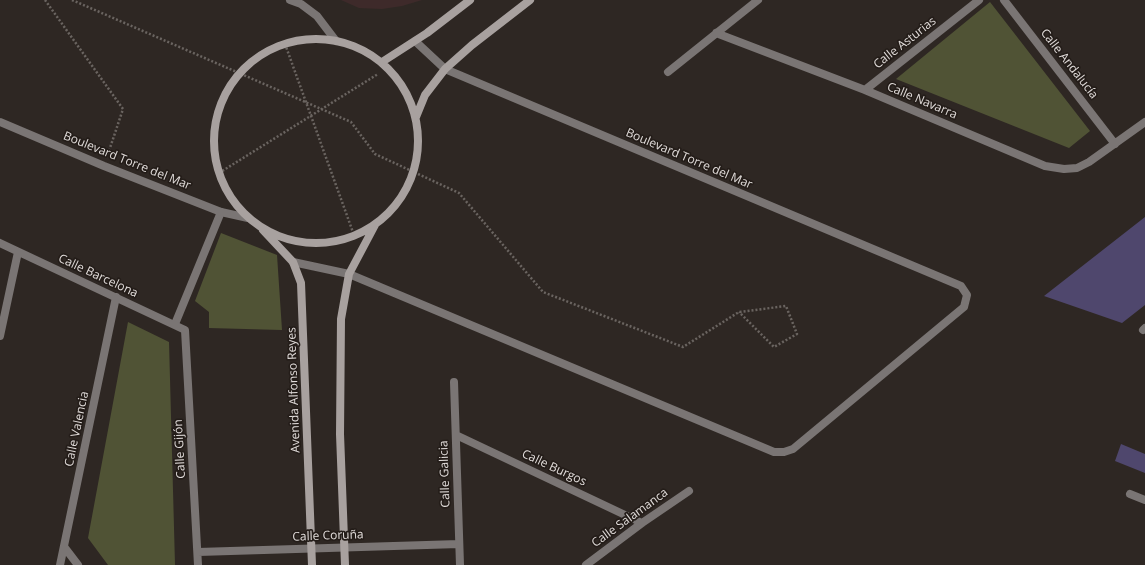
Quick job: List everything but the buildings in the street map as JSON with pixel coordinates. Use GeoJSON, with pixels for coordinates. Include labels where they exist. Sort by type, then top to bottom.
{"type":"FeatureCollection","features":[{"type":"Feature","properties":{"kind":"street"},"geometry":{"type":"LineString","coordinates":[[290,0],[301,4],[318,16],[336,40]]}},
{"type":"Feature","properties":{"kind":"street"},"geometry":{"type":"LineString","coordinates":[[384,65],[415,40],[470,0]]}},
{"type":"Feature","properties":{"kind":"street"},"geometry":{"type":"LineString","coordinates":[[416,117],[425,95],[445,69],[472,45],[530,0]]}},
{"type":"Feature","properties":{"kind":"street"},"geometry":{"type":"LineString","coordinates":[[668,72],[758,0]]}},
{"type":"Feature","properties":{"kind":"street","name":"Calle Asturias"},"geometry":{"type":"LineString","coordinates":[[865,90],[979,0]]}},
{"type":"Feature","properties":{"kind":"street","name":"Calle Andalucía"},"geometry":{"type":"LineString","coordinates":[[1004,0],[1115,144]]}},
{"type":"Feature","properties":{"kind":"street","name":"Calle Navarra"},"geometry":{"type":"LineString","coordinates":[[716,33],[865,90],[1046,166],[1064,169],[1077,168],[1089,162],[1145,122]]}},
{"type":"Feature","properties":{"kind":"street"},"geometry":{"type":"LineString","coordinates":[[306,39],[336,40],[360,48],[384,65],[397,78],[409,96],[416,117],[419,147],[414,171],[397,204],[375,225],[348,238],[319,244],[289,240],[262,228],[248,218],[228,195],[217,168],[213,139],[218,110],[231,83],[251,61],[277,46],[285,44],[306,39]]}},
{"type":"Feature","properties":{"kind":"street","name":"Boulevard Torre del Mar"},"geometry":{"type":"LineString","coordinates":[[349,274],[767,450],[784,452],[792,449],[964,307],[967,295],[961,286],[445,69],[415,40]]}},
{"type":"Feature","properties":{"kind":"street","name":"Boulevard Torre del Mar"},"geometry":{"type":"LineString","coordinates":[[0,122],[104,166],[221,212],[248,218]]}},
{"type":"Feature","properties":{"kind":"street"},"geometry":{"type":"LineString","coordinates":[[175,324],[221,212]]}},
{"type":"Feature","properties":{"kind":"street"},"geometry":{"type":"LineString","coordinates":[[345,565],[340,434],[341,319],[349,274],[375,225]]}},
{"type":"Feature","properties":{"kind":"street","name":"Avenida Alfonso Reyes"},"geometry":{"type":"LineString","coordinates":[[262,228],[293,262],[301,283],[312,565]]}},
{"type":"Feature","properties":{"kind":"street","name":"Calle Barcelona"},"geometry":{"type":"LineString","coordinates":[[0,243],[175,324],[185,331]]}},
{"type":"Feature","properties":{"kind":"street"},"geometry":{"type":"LineString","coordinates":[[0,336],[18,252]]}},
{"type":"Feature","properties":{"kind":"street"},"geometry":{"type":"LineString","coordinates":[[293,262],[349,274]]}},
{"type":"Feature","properties":{"kind":"street","name":"Calle Valencia"},"geometry":{"type":"LineString","coordinates":[[60,565],[65,548],[116,297]]}},
{"type":"Feature","properties":{"kind":"street","name":"Calle Gijón"},"geometry":{"type":"LineString","coordinates":[[185,331],[198,565]]}},
{"type":"Feature","properties":{"kind":"street","name":"Calle Galicia"},"geometry":{"type":"LineString","coordinates":[[454,382],[460,565]]}},
{"type":"Feature","properties":{"kind":"street","name":"Calle Burgos"},"geometry":{"type":"LineString","coordinates":[[456,435],[642,523]]}},
{"type":"Feature","properties":{"kind":"street","name":"Calle Salamanca"},"geometry":{"type":"LineString","coordinates":[[586,565],[642,523],[689,491]]}},
{"type":"Feature","properties":{"kind":"street"},"geometry":{"type":"LineString","coordinates":[[1130,494],[1145,500]]}},
{"type":"Feature","properties":{"kind":"street","name":"Calle Coruña"},"geometry":{"type":"LineString","coordinates":[[198,552],[459,544]]}},
{"type":"Feature","properties":{"kind":"street"},"geometry":{"type":"LineString","coordinates":[[65,548],[78,565]]}},
{"type":"Feature","properties":{"kind":"path"},"geometry":{"type":"LineString","coordinates":[[45,0],[123,109],[104,166]]}},
{"type":"Feature","properties":{"kind":"path"},"geometry":{"type":"LineString","coordinates":[[72,0],[351,122],[375,154],[459,193],[543,292],[682,347],[739,312],[786,306],[798,334],[774,346],[739,312]]}},
{"type":"Feature","properties":{"kind":"path"},"geometry":{"type":"LineString","coordinates":[[285,44],[354,235]]}},
{"type":"Feature","properties":{"kind":"path"},"geometry":{"type":"LineString","coordinates":[[219,173],[311,117],[384,65]]}},
{"type":"Feature","properties":{"kind":"shaded area"},"geometry":{"type":"Polygon","coordinates":[[[341,0],[422,0],[402,6],[382,9],[359,8],[341,0]]]}},
{"type":"Feature","properties":{"kind":"green space"},"geometry":{"type":"Polygon","coordinates":[[[990,2],[1090,131],[1069,148],[896,79],[990,2]]]}},
{"type":"Feature","properties":{"kind":"green space"},"geometry":{"type":"Polygon","coordinates":[[[221,233],[277,255],[282,330],[209,328],[209,312],[195,301],[221,233]]]}},
{"type":"Feature","properties":{"kind":"green space"},"geometry":{"type":"Polygon","coordinates":[[[128,322],[169,342],[175,565],[108,565],[88,538],[128,322]]]}}]}
